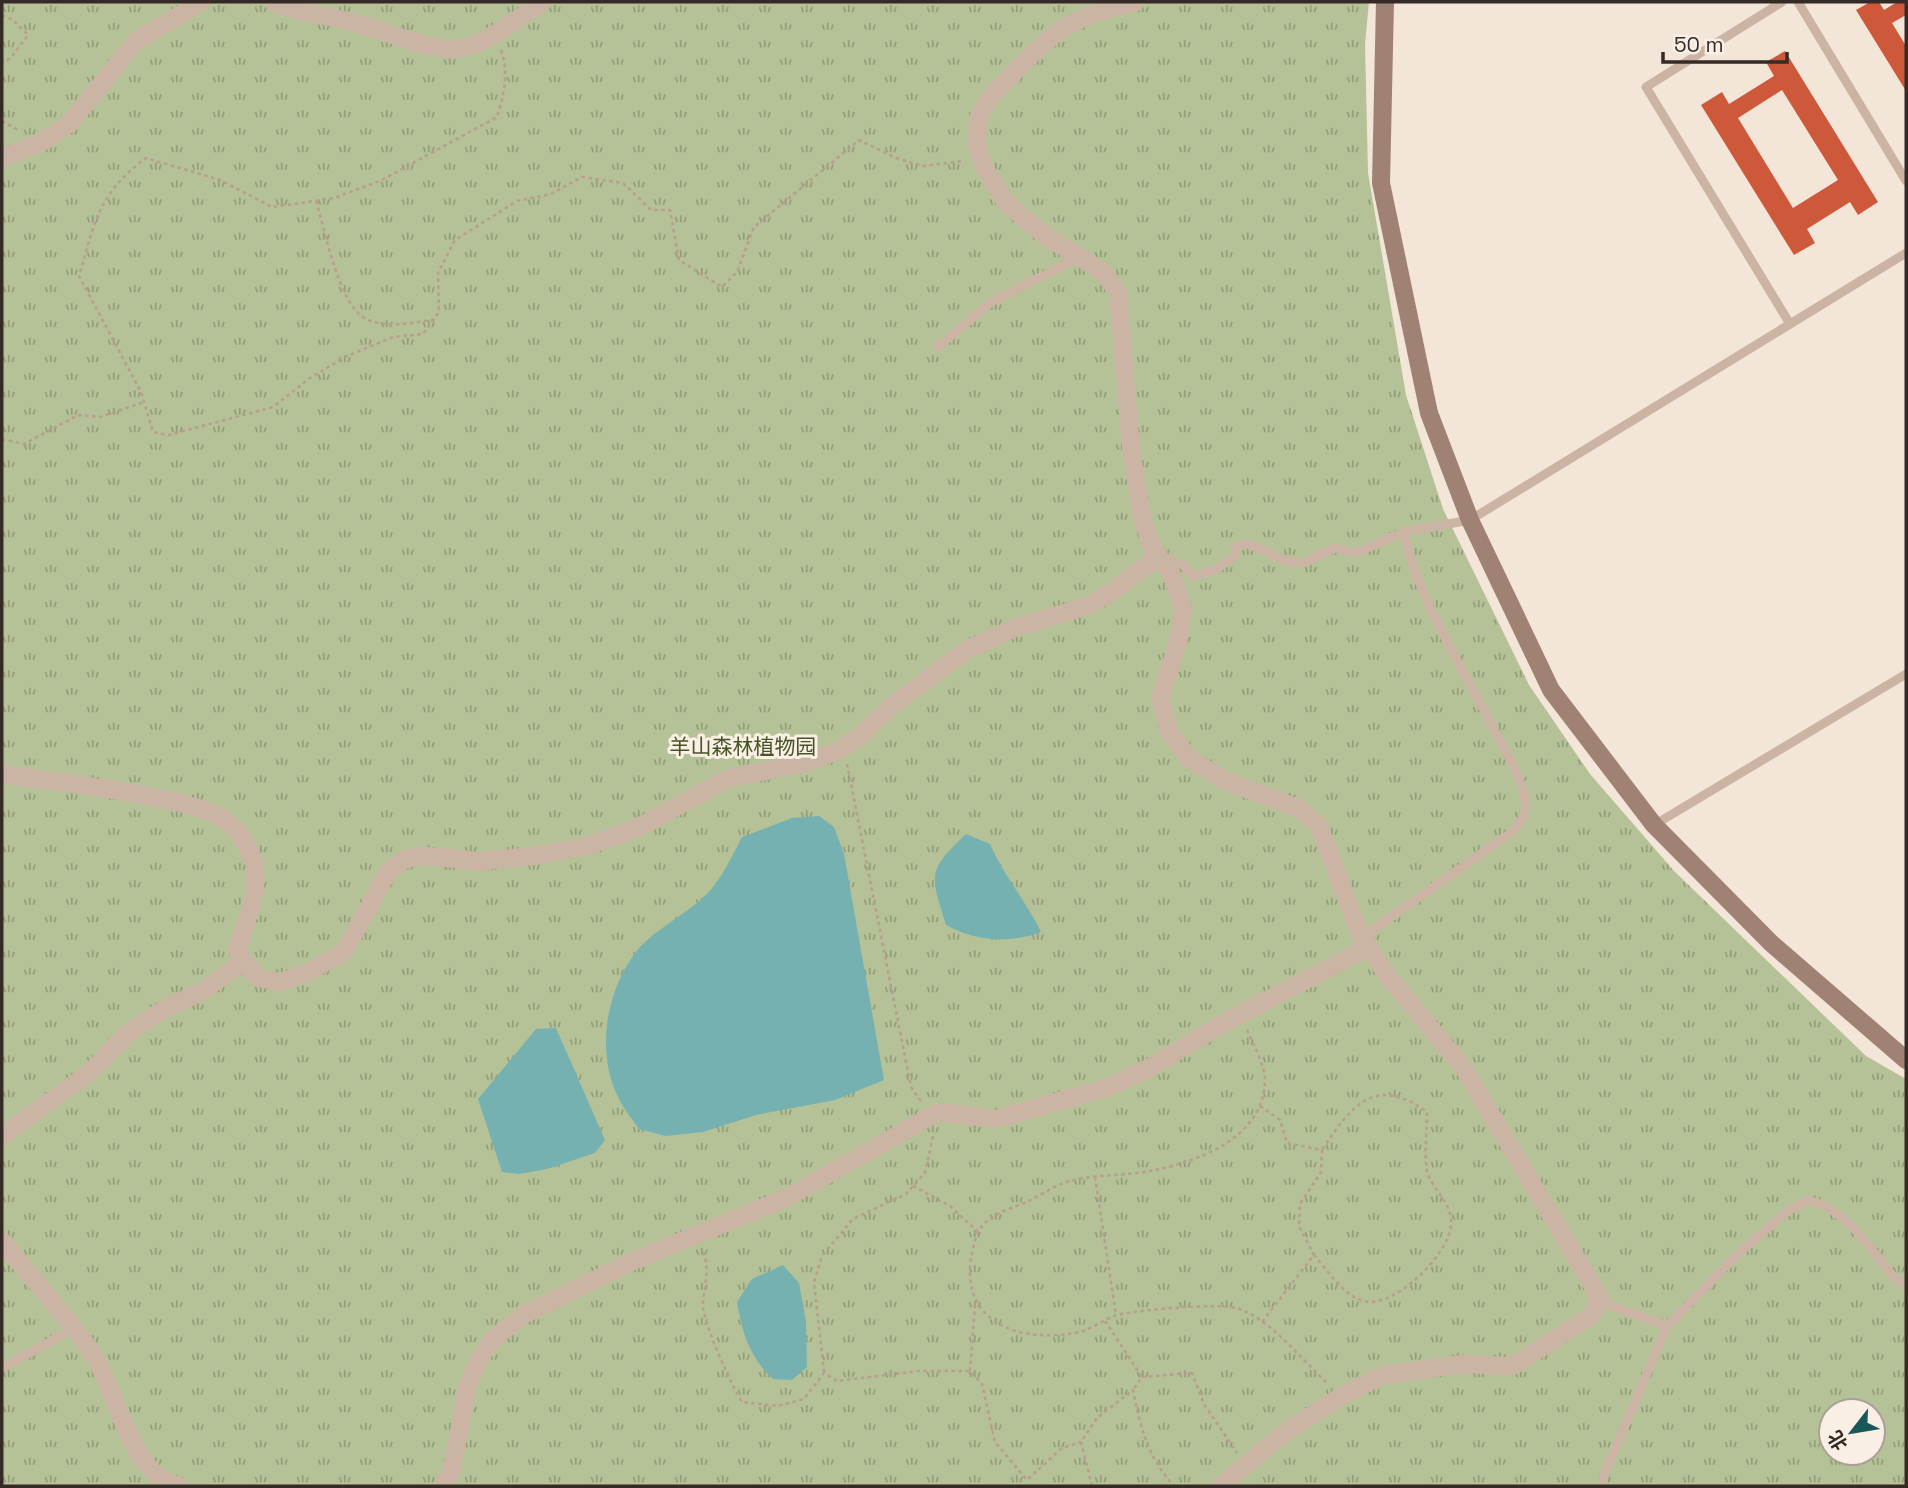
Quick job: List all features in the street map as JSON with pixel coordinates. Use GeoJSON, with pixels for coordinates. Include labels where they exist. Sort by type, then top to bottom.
{"type":"FeatureCollection","features":[{"type":"Feature","properties":{"kind":"street"},"geometry":{"type":"LineString","coordinates":[[2,158],[44,141],[69,124],[136,41],[201,2]]}},
{"type":"Feature","properties":{"kind":"street"},"geometry":{"type":"LineString","coordinates":[[273,2],[304,14],[352,22],[428,45],[458,50],[495,33],[543,2]]}},
{"type":"Feature","properties":{"kind":"street"},"geometry":{"type":"LineString","coordinates":[[1136,2],[1094,13],[1061,29],[1030,55],[990,97],[978,118],[977,145],[981,159],[1006,203],[1044,235],[1102,271],[1118,292],[1131,449],[1143,521],[1158,556],[1172,575],[1183,610],[1178,642],[1160,699],[1169,731],[1189,759],[1230,783],[1298,808],[1319,826],[1360,934],[1389,978],[1463,1067],[1600,1298],[1592,1315],[1513,1366],[1463,1364],[1383,1375],[1340,1395],[1245,1464],[1221,1486]]}},
{"type":"Feature","properties":{"kind":"street"},"geometry":{"type":"LineString","coordinates":[[1385,2],[1381,183],[1429,413],[1470,520],[1551,690],[1654,825],[1771,943],[1906,1060]]}},
{"type":"Feature","properties":{"kind":"street"},"geometry":{"type":"LineString","coordinates":[[2,774],[194,806],[224,818],[244,838],[255,865],[255,890],[237,952],[242,962],[258,978],[280,982],[307,973],[344,952],[388,872],[405,859],[425,856],[479,861],[534,856],[588,846],[639,827],[729,778],[798,765],[841,748],[859,737],[889,708],[968,649],[1015,628],[1087,606],[1110,593],[1158,556]]}},
{"type":"Feature","properties":{"kind":"street"},"geometry":{"type":"LineString","coordinates":[[442,1486],[451,1474],[468,1384],[494,1338],[525,1314],[568,1292],[786,1198],[934,1114],[996,1119],[1106,1088],[1149,1068],[1240,1014],[1369,947]]}},
{"type":"Feature","properties":{"kind":"street"},"geometry":{"type":"LineString","coordinates":[[2,1136],[89,1073],[127,1034],[164,1009],[203,991],[242,962]]}},
{"type":"Feature","properties":{"kind":"street"},"geometry":{"type":"LineString","coordinates":[[2,1241],[94,1356],[150,1469],[179,1486]]}},
{"type":"Feature","properties":{"kind":"lane"},"geometry":{"type":"LineString","coordinates":[[1783,2],[1646,87],[1790,324]]}},
{"type":"Feature","properties":{"kind":"lane"},"geometry":{"type":"LineString","coordinates":[[1798,2],[1906,181]]}},
{"type":"Feature","properties":{"kind":"lane"},"geometry":{"type":"LineString","coordinates":[[1158,556],[1183,565],[1192,576],[1202,575],[1235,556],[1235,547],[1249,544],[1286,561],[1303,563],[1335,548],[1355,553],[1404,532],[1470,520],[1906,253]]}},
{"type":"Feature","properties":{"kind":"lane"},"geometry":{"type":"LineString","coordinates":[[938,347],[991,302],[1080,257]]}},
{"type":"Feature","properties":{"kind":"lane"},"geometry":{"type":"LineString","coordinates":[[1369,947],[1371,930],[1512,832],[1524,818],[1526,801],[1510,759],[1408,556],[1404,532]]}},
{"type":"Feature","properties":{"kind":"lane"},"geometry":{"type":"LineString","coordinates":[[1654,825],[1906,674]]}},
{"type":"Feature","properties":{"kind":"lane"},"geometry":{"type":"LineString","coordinates":[[1603,1486],[1604,1475],[1667,1326],[1741,1251],[1788,1210],[1809,1200],[1824,1204],[1846,1222],[1896,1280],[1906,1286]]}},
{"type":"Feature","properties":{"kind":"lane"},"geometry":{"type":"LineString","coordinates":[[1598,1301],[1667,1326]]}},
{"type":"Feature","properties":{"kind":"lane"},"geometry":{"type":"LineString","coordinates":[[2,1368],[73,1329]]}},
{"type":"Feature","properties":{"kind":"path"},"geometry":{"type":"LineString","coordinates":[[2,15],[13,20],[28,35],[11,58],[2,63]]}},
{"type":"Feature","properties":{"kind":"path"},"geometry":{"type":"LineString","coordinates":[[495,33],[505,64],[504,95],[496,117],[380,181],[334,198],[272,207],[220,180],[146,158],[127,172],[98,209],[79,276],[144,402],[153,432],[169,435],[273,407],[310,378],[347,356],[393,337],[423,334],[439,312],[438,273],[455,240],[517,201],[551,194],[582,177],[623,183],[651,210],[670,210],[679,260],[722,287],[737,272],[754,228],[859,140],[896,158],[923,166],[981,159]]}},
{"type":"Feature","properties":{"kind":"path"},"geometry":{"type":"LineString","coordinates":[[316,201],[348,303],[364,318],[399,325],[433,320]]}},
{"type":"Feature","properties":{"kind":"path"},"geometry":{"type":"LineString","coordinates":[[2,439],[24,444],[78,415],[100,417],[144,402]]}},
{"type":"Feature","properties":{"kind":"path"},"geometry":{"type":"LineString","coordinates":[[695,1236],[706,1259],[703,1308],[732,1387],[741,1402],[777,1406],[804,1399],[824,1373],[814,1282],[822,1256],[853,1219],[906,1194],[925,1173],[934,1114],[911,1087],[849,769],[841,748]]}},
{"type":"Feature","properties":{"kind":"path"},"geometry":{"type":"LineString","coordinates":[[1142,1377],[1133,1390],[1097,1418],[1081,1443],[1062,1448],[1027,1480],[995,1442],[982,1384],[970,1371],[975,1305],[968,1276],[978,1232],[996,1214],[1065,1182],[1149,1171],[1191,1161],[1217,1149],[1244,1129],[1260,1106],[1265,1078],[1240,1014]]}},
{"type":"Feature","properties":{"kind":"path"},"geometry":{"type":"LineString","coordinates":[[1381,1094],[1407,1098],[1427,1112],[1427,1172],[1447,1206],[1451,1224],[1441,1252],[1400,1292],[1375,1303],[1359,1299],[1339,1284],[1314,1255],[1299,1226],[1300,1204],[1321,1172],[1321,1150],[1342,1119],[1360,1101],[1381,1094]]}},
{"type":"Feature","properties":{"kind":"path"},"geometry":{"type":"LineString","coordinates":[[1260,1106],[1280,1119],[1287,1143],[1321,1150]]}},
{"type":"Feature","properties":{"kind":"path"},"geometry":{"type":"LineString","coordinates":[[1095,1177],[1116,1315]]}},
{"type":"Feature","properties":{"kind":"path"},"geometry":{"type":"LineString","coordinates":[[913,1186],[950,1206],[978,1232]]}},
{"type":"Feature","properties":{"kind":"path"},"geometry":{"type":"LineString","coordinates":[[1261,1323],[1314,1255]]}},
{"type":"Feature","properties":{"kind":"path"},"geometry":{"type":"LineString","coordinates":[[975,1305],[989,1318],[1021,1331],[1075,1333],[1116,1315],[1220,1305],[1240,1309],[1261,1323],[1340,1395]]}},
{"type":"Feature","properties":{"kind":"path"},"geometry":{"type":"LineString","coordinates":[[1105,1321],[1142,1377]]}},
{"type":"Feature","properties":{"kind":"path"},"geometry":{"type":"LineString","coordinates":[[824,1373],[838,1381],[919,1371],[970,1371]]}},
{"type":"Feature","properties":{"kind":"path"},"geometry":{"type":"LineString","coordinates":[[1142,1377],[1192,1373],[1204,1404],[1245,1464]]}},
{"type":"Feature","properties":{"kind":"path"},"geometry":{"type":"LineString","coordinates":[[1133,1390],[1146,1444],[1158,1469],[1174,1486]]}},
{"type":"Feature","properties":{"kind":"path"},"geometry":{"type":"LineString","coordinates":[[1081,1443],[1092,1486]]}},
{"type":"Feature","properties":{"kind":"green space","name":"羊山森林植物园"},"geometry":{"type":"Polygon","coordinates":[[[2,2],[1369,2],[1365,44],[1368,173],[1406,395],[1443,509],[1529,685],[1590,774],[1674,871],[1866,1056],[1906,1079],[1906,1486],[2,1486],[2,2]]]}},
{"type":"Feature","properties":{"kind":"water"},"geometry":{"type":"Polygon","coordinates":[[[819,816],[834,827],[844,854],[884,1080],[835,1100],[756,1115],[703,1132],[666,1136],[639,1129],[611,1081],[606,1045],[610,1008],[622,974],[645,942],[704,897],[723,873],[742,837],[792,818],[819,816]]]}},
{"type":"Feature","properties":{"kind":"water"},"geometry":{"type":"Polygon","coordinates":[[[966,834],[990,844],[1041,932],[1017,938],[992,939],[969,935],[946,925],[937,894],[935,874],[944,857],[966,834]]]}},
{"type":"Feature","properties":{"kind":"water"},"geometry":{"type":"Polygon","coordinates":[[[556,1028],[605,1140],[595,1153],[547,1169],[519,1174],[502,1172],[478,1099],[536,1029],[556,1028]]]}},
{"type":"Feature","properties":{"kind":"water"},"geometry":{"type":"Polygon","coordinates":[[[783,1265],[799,1283],[806,1322],[807,1367],[792,1380],[773,1379],[758,1362],[741,1324],[737,1302],[752,1279],[783,1265]]]}},
{"type":"Feature","properties":{"kind":"building"},"geometry":{"type":"Polygon","coordinates":[[[1870,2],[1879,2],[1884,10],[1897,2],[1906,2],[1906,15],[1892,23],[1906,46],[1906,91],[1856,10],[1870,2]]]}},
{"type":"Feature","properties":{"kind":"building"},"geometry":{"type":"Polygon","coordinates":[[[1785,51],[1878,202],[1858,215],[1850,202],[1807,229],[1815,243],[1794,255],[1701,105],[1722,92],[1729,104],[1774,76],[1766,62],[1785,51]],[[1782,90],[1738,118],[1793,208],[1838,180],[1782,90]]]}}]}
